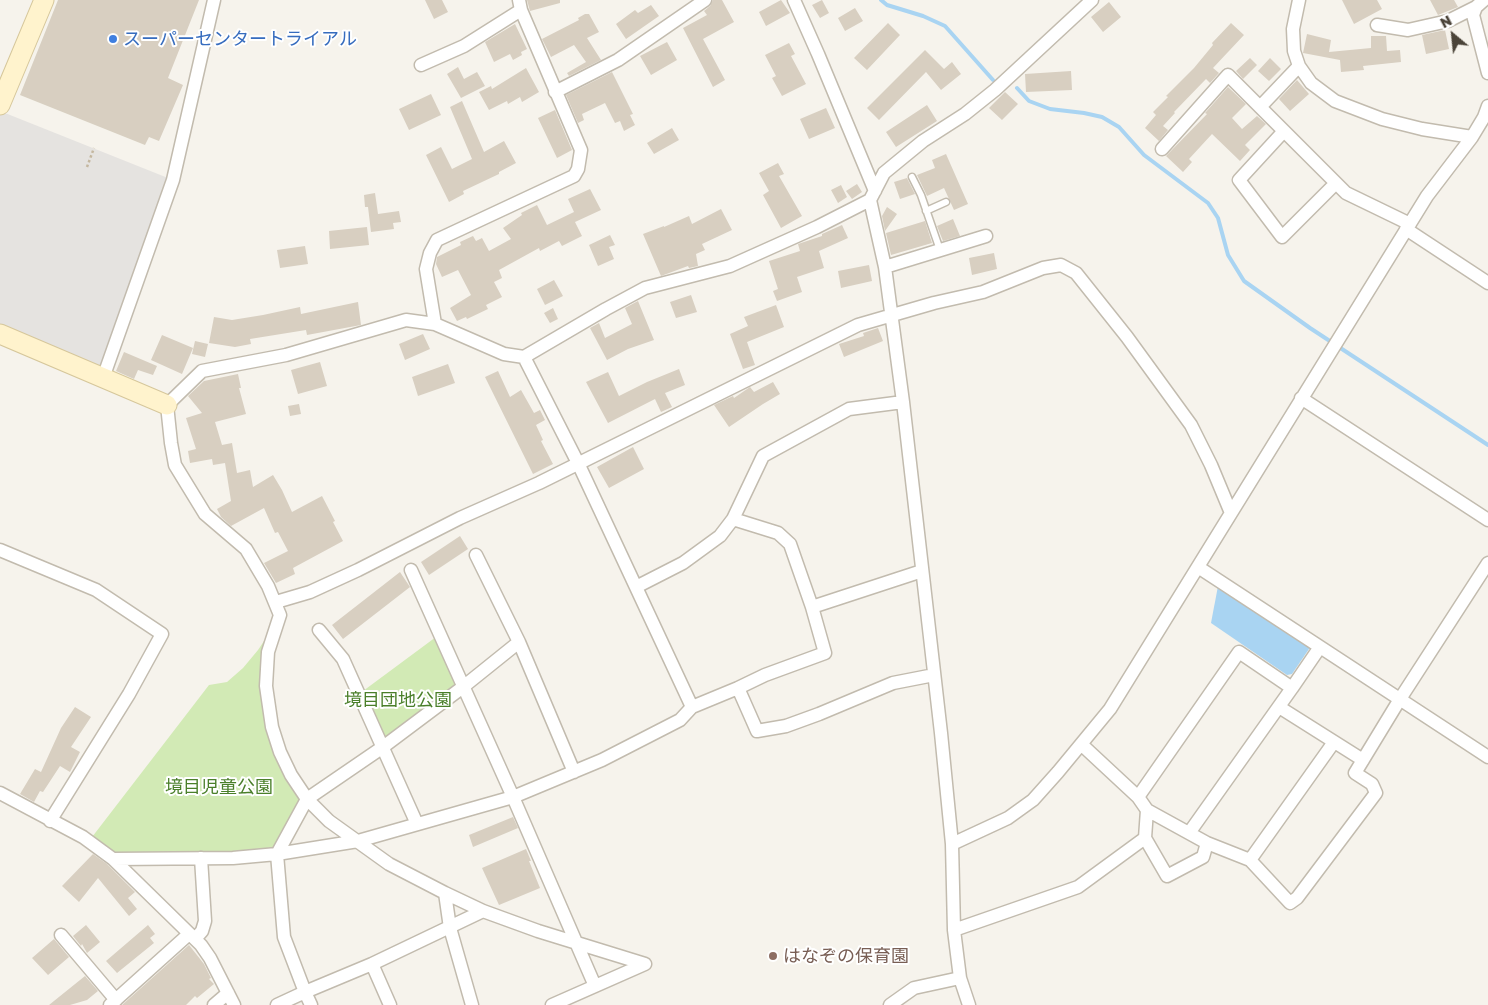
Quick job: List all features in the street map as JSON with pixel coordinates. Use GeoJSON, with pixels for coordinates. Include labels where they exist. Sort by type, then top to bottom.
{"type":"FeatureCollection","features":[{"type":"Feature","properties":{"kind":"street"},"geometry":{"type":"LineString","coordinates":[[0,105],[44,0]]}},
{"type":"Feature","properties":{"kind":"street"},"geometry":{"type":"LineString","coordinates":[[103,378],[173,180],[214,0]]}},
{"type":"Feature","properties":{"kind":"street"},"geometry":{"type":"LineString","coordinates":[[556,92],[618,60],[705,0]]}},
{"type":"Feature","properties":{"kind":"street"},"geometry":{"type":"LineString","coordinates":[[794,0],[818,54],[872,196],[885,267],[903,402],[952,844],[954,930],[960,978],[969,1005]]}},
{"type":"Feature","properties":{"kind":"street"},"geometry":{"type":"LineString","coordinates":[[166,405],[202,371],[286,355],[406,320],[435,324],[504,354],[524,357],[645,288],[730,266],[817,227],[872,196],[884,173],[923,141],[966,114],[995,90],[1092,0]]}},
{"type":"Feature","properties":{"kind":"street"},"geometry":{"type":"LineString","coordinates":[[1299,0],[1293,29],[1294,51],[1299,66],[1311,83],[1336,101],[1390,121],[1422,129],[1472,137]]}},
{"type":"Feature","properties":{"kind":"street"},"geometry":{"type":"LineString","coordinates":[[1377,25],[1408,30],[1448,20],[1480,4]]}},
{"type":"Feature","properties":{"kind":"street"},"geometry":{"type":"LineString","coordinates":[[1480,4],[1473,15],[1488,73]]}},
{"type":"Feature","properties":{"kind":"street"},"geometry":{"type":"LineString","coordinates":[[421,65],[464,46],[520,5],[581,150],[578,169],[574,176],[437,240],[430,253],[426,268],[435,324]]}},
{"type":"Feature","properties":{"kind":"street"},"geometry":{"type":"LineString","coordinates":[[1260,107],[1299,66]]}},
{"type":"Feature","properties":{"kind":"street"},"geometry":{"type":"LineString","coordinates":[[1162,150],[1228,75],[1346,193],[1408,227],[1488,283]]}},
{"type":"Feature","properties":{"kind":"street"},"geometry":{"type":"LineString","coordinates":[[952,844],[1008,818],[1033,800],[1110,708],[1427,196],[1472,137],[1488,106]]}},
{"type":"Feature","properties":{"kind":"street"},"geometry":{"type":"LineString","coordinates":[[1284,131],[1238,180],[1282,237],[1336,183]]}},
{"type":"Feature","properties":{"kind":"street"},"geometry":{"type":"LineString","coordinates":[[885,267],[986,236]]}},
{"type":"Feature","properties":{"kind":"street"},"geometry":{"type":"LineString","coordinates":[[276,602],[310,592],[358,570],[460,518],[539,483],[858,325],[934,303],[983,292],[1044,268],[1061,265],[1076,274],[1127,337],[1191,425],[1211,465],[1231,513]]}},
{"type":"Feature","properties":{"kind":"street"},"geometry":{"type":"LineString","coordinates":[[0,334],[166,405]]}},
{"type":"Feature","properties":{"kind":"street"},"geometry":{"type":"LineString","coordinates":[[524,357],[578,463],[692,708]]}},
{"type":"Feature","properties":{"kind":"street"},"geometry":{"type":"LineString","coordinates":[[1301,398],[1488,520]]}},
{"type":"Feature","properties":{"kind":"street"},"geometry":{"type":"LineString","coordinates":[[636,587],[698,554],[720,536],[733,519],[764,456],[849,409],[903,402]]}},
{"type":"Feature","properties":{"kind":"street"},"geometry":{"type":"LineString","coordinates":[[166,405],[175,465],[205,514],[246,549],[276,602],[280,615],[268,652],[266,686],[271,718],[280,752],[291,775],[307,799],[329,821],[389,864],[445,893],[483,911],[645,964],[552,1005]]}},
{"type":"Feature","properties":{"kind":"street"},"geometry":{"type":"LineString","coordinates":[[113,859],[233,858],[277,854],[358,841],[513,797],[602,760],[680,720],[692,708],[765,674],[825,653],[812,607],[790,544],[778,533],[733,519]]}},
{"type":"Feature","properties":{"kind":"street"},"geometry":{"type":"LineString","coordinates":[[0,550],[96,590],[162,634],[129,694],[50,821]]}},
{"type":"Feature","properties":{"kind":"street"},"geometry":{"type":"LineString","coordinates":[[476,555],[519,642],[574,772]]}},
{"type":"Feature","properties":{"kind":"street"},"geometry":{"type":"LineString","coordinates":[[1081,744],[1138,797],[1147,810],[1207,843],[1250,860],[1290,903],[1297,898],[1376,794],[1372,784],[1355,773],[1400,699],[1488,563]]}},
{"type":"Feature","properties":{"kind":"street"},"geometry":{"type":"LineString","coordinates":[[1198,567],[1488,757]]}},
{"type":"Feature","properties":{"kind":"street"},"geometry":{"type":"LineString","coordinates":[[411,570],[595,986]]}},
{"type":"Feature","properties":{"kind":"street"},"geometry":{"type":"LineString","coordinates":[[812,607],[922,571]]}},
{"type":"Feature","properties":{"kind":"street"},"geometry":{"type":"LineString","coordinates":[[319,630],[343,659],[418,824]]}},
{"type":"Feature","properties":{"kind":"street"},"geometry":{"type":"LineString","coordinates":[[312,1005],[305,992],[284,937],[277,854],[307,799],[383,747],[519,642]]}},
{"type":"Feature","properties":{"kind":"street"},"geometry":{"type":"LineString","coordinates":[[1189,833],[1320,647]]}},
{"type":"Feature","properties":{"kind":"street"},"geometry":{"type":"LineString","coordinates":[[1138,797],[1239,652],[1292,688]]}},
{"type":"Feature","properties":{"kind":"street"},"geometry":{"type":"LineString","coordinates":[[738,688],[757,731],[786,726],[893,683],[934,675]]}},
{"type":"Feature","properties":{"kind":"street"},"geometry":{"type":"LineString","coordinates":[[1279,707],[1363,760]]}},
{"type":"Feature","properties":{"kind":"street"},"geometry":{"type":"LineString","coordinates":[[1250,860],[1334,742]]}},
{"type":"Feature","properties":{"kind":"street"},"geometry":{"type":"LineString","coordinates":[[0,793],[83,837],[113,859],[192,937],[210,958],[234,1005]]}},
{"type":"Feature","properties":{"kind":"street"},"geometry":{"type":"LineString","coordinates":[[1147,810],[1145,838],[1167,876],[1203,857],[1207,843]]}},
{"type":"Feature","properties":{"kind":"street"},"geometry":{"type":"LineString","coordinates":[[954,930],[1078,887],[1145,838]]}},
{"type":"Feature","properties":{"kind":"street"},"geometry":{"type":"LineString","coordinates":[[60,935],[113,1002],[192,937],[202,931],[205,921],[201,858]]}},
{"type":"Feature","properties":{"kind":"street"},"geometry":{"type":"LineString","coordinates":[[445,893],[450,928],[472,1005]]}},
{"type":"Feature","properties":{"kind":"street"},"geometry":{"type":"LineString","coordinates":[[277,1005],[372,964],[483,911]]}},
{"type":"Feature","properties":{"kind":"street"},"geometry":{"type":"LineString","coordinates":[[372,964],[390,1005]]}},
{"type":"Feature","properties":{"kind":"street"},"geometry":{"type":"LineString","coordinates":[[890,1005],[914,988],[960,978]]}},
{"type":"Feature","properties":{"kind":"street"},"geometry":{"type":"LineString","coordinates":[[214,1005],[228,993]]}},
{"type":"Feature","properties":{"kind":"lane"},"geometry":{"type":"LineString","coordinates":[[912,177],[940,250]]}},
{"type":"Feature","properties":{"kind":"lane"},"geometry":{"type":"LineString","coordinates":[[926,211],[946,202]]}},
{"type":"Feature","properties":{"kind":"path"},"geometry":{"type":"LineString","coordinates":[[87,167],[94,148]]}},
{"type":"Feature","properties":{"kind":"green space","name":"境目団地公園"},"geometry":{"type":"Polygon","coordinates":[[[440,634],[463,687],[383,747],[359,694],[440,634]]]}},
{"type":"Feature","properties":{"kind":"green space","name":"境目児童公園"},"geometry":{"type":"Polygon","coordinates":[[[264,641],[271,643],[272,727],[307,799],[277,854],[113,859],[89,841],[209,685],[227,682],[243,668],[264,641]]]}},
{"type":"Feature","properties":{"kind":"shaded area"},"geometry":{"type":"Polygon","coordinates":[[[0,111],[173,180],[103,378],[0,334],[0,111]]]}},
{"type":"Feature","properties":{"kind":"water"},"geometry":{"type":"Polygon","coordinates":[[[1218,586],[1311,646],[1292,674],[1287,675],[1211,623],[1218,586]]]}},
{"type":"Feature","properties":{"kind":"building","name":"スーパーセンタートライアル"},"geometry":{"type":"Polygon","coordinates":[[[58,0],[199,0],[168,78],[183,85],[159,141],[149,137],[145,145],[20,95],[58,0]]]}},
{"type":"Feature","properties":{"kind":"building"},"geometry":{"type":"Polygon","coordinates":[[[425,0],[442,0],[448,12],[434,19],[425,0]]]}},
{"type":"Feature","properties":{"kind":"building"},"geometry":{"type":"Polygon","coordinates":[[[527,0],[560,0],[560,3],[530,11],[527,0]]]}},
{"type":"Feature","properties":{"kind":"building"},"geometry":{"type":"Polygon","coordinates":[[[713,0],[722,0],[734,22],[703,39],[725,80],[713,87],[683,28],[707,15],[704,11],[713,0]]]}},
{"type":"Feature","properties":{"kind":"building"},"geometry":{"type":"Polygon","coordinates":[[[781,0],[790,13],[766,26],[759,12],[781,0]]]}},
{"type":"Feature","properties":{"kind":"building"},"geometry":{"type":"Polygon","coordinates":[[[822,0],[829,13],[820,18],[812,5],[822,0]]]}},
{"type":"Feature","properties":{"kind":"building"},"geometry":{"type":"Polygon","coordinates":[[[1342,0],[1377,0],[1382,9],[1354,24],[1342,0]]]}},
{"type":"Feature","properties":{"kind":"building"},"geometry":{"type":"Polygon","coordinates":[[[1430,0],[1454,0],[1458,7],[1438,15],[1430,0]]]}},
{"type":"Feature","properties":{"kind":"building"},"geometry":{"type":"Polygon","coordinates":[[[1109,2],[1121,17],[1103,32],[1091,17],[1109,2]]]}},
{"type":"Feature","properties":{"kind":"building"},"geometry":{"type":"Polygon","coordinates":[[[651,5],[659,16],[626,39],[616,24],[635,10],[638,13],[651,5]]]}},
{"type":"Feature","properties":{"kind":"building"},"geometry":{"type":"Polygon","coordinates":[[[855,8],[863,21],[845,31],[838,18],[855,8]]]}},
{"type":"Feature","properties":{"kind":"building"},"geometry":{"type":"Polygon","coordinates":[[[589,14],[599,32],[587,38],[601,60],[569,76],[567,73],[586,62],[574,45],[551,57],[542,39],[579,20],[578,18],[589,14]]]}},
{"type":"Feature","properties":{"kind":"building"},"geometry":{"type":"Polygon","coordinates":[[[888,23],[900,35],[867,70],[854,58],[888,23]]]}},
{"type":"Feature","properties":{"kind":"building"},"geometry":{"type":"Polygon","coordinates":[[[1231,23],[1244,35],[1213,68],[1219,73],[1210,83],[1206,79],[1174,112],[1163,126],[1168,130],[1159,141],[1145,128],[1156,115],[1153,112],[1194,68],[1213,45],[1212,43],[1231,23]]]}},
{"type":"Feature","properties":{"kind":"building"},"geometry":{"type":"Polygon","coordinates":[[[515,24],[527,49],[521,52],[522,55],[513,60],[510,54],[494,62],[485,42],[515,24]]]}},
{"type":"Feature","properties":{"kind":"building"},"geometry":{"type":"Polygon","coordinates":[[[1445,30],[1449,49],[1426,54],[1422,35],[1445,30]]]}},
{"type":"Feature","properties":{"kind":"building"},"geometry":{"type":"Polygon","coordinates":[[[1307,34],[1331,40],[1329,52],[1371,48],[1371,36],[1386,36],[1387,51],[1400,50],[1401,62],[1363,66],[1364,70],[1341,72],[1340,60],[1303,53],[1307,34]]]}},
{"type":"Feature","properties":{"kind":"building"},"geometry":{"type":"Polygon","coordinates":[[[667,42],[677,60],[651,75],[640,56],[667,42]]]}},
{"type":"Feature","properties":{"kind":"building"},"geometry":{"type":"Polygon","coordinates":[[[789,43],[795,54],[791,56],[806,84],[782,96],[772,78],[776,76],[765,55],[789,43]]]}},
{"type":"Feature","properties":{"kind":"building"},"geometry":{"type":"Polygon","coordinates":[[[925,50],[944,69],[952,62],[961,74],[941,90],[926,72],[879,120],[867,108],[925,50]]]}},
{"type":"Feature","properties":{"kind":"building"},"geometry":{"type":"Polygon","coordinates":[[[1250,58],[1257,65],[1243,79],[1236,71],[1250,58]]]}},
{"type":"Feature","properties":{"kind":"building"},"geometry":{"type":"Polygon","coordinates":[[[1270,58],[1281,69],[1269,81],[1258,71],[1270,58]]]}},
{"type":"Feature","properties":{"kind":"building"},"geometry":{"type":"Polygon","coordinates":[[[458,67],[464,79],[477,72],[485,86],[461,98],[447,74],[458,67]]]}},
{"type":"Feature","properties":{"kind":"building"},"geometry":{"type":"Polygon","coordinates":[[[526,68],[539,92],[522,102],[520,97],[508,104],[507,101],[489,110],[479,92],[491,86],[492,89],[526,68]]]}},
{"type":"Feature","properties":{"kind":"building"},"geometry":{"type":"Polygon","coordinates":[[[1071,71],[1072,90],[1026,92],[1025,74],[1071,71]]]}},
{"type":"Feature","properties":{"kind":"building"},"geometry":{"type":"Polygon","coordinates":[[[612,72],[633,114],[630,115],[635,125],[624,131],[620,121],[615,123],[605,103],[582,114],[584,120],[578,123],[566,95],[612,72]]]}},
{"type":"Feature","properties":{"kind":"building"},"geometry":{"type":"Polygon","coordinates":[[[1297,80],[1309,94],[1290,111],[1279,99],[1297,80]]]}},
{"type":"Feature","properties":{"kind":"building"},"geometry":{"type":"Polygon","coordinates":[[[1228,87],[1246,104],[1232,118],[1242,129],[1257,116],[1266,124],[1245,145],[1250,150],[1240,161],[1212,134],[1189,159],[1192,162],[1183,172],[1166,156],[1207,114],[1205,113],[1228,87]]]}},
{"type":"Feature","properties":{"kind":"building"},"geometry":{"type":"Polygon","coordinates":[[[1005,92],[1018,104],[1002,120],[989,108],[1005,92]]]}},
{"type":"Feature","properties":{"kind":"building"},"geometry":{"type":"Polygon","coordinates":[[[431,94],[441,115],[409,130],[399,109],[431,94]]]}},
{"type":"Feature","properties":{"kind":"building"},"geometry":{"type":"Polygon","coordinates":[[[462,101],[484,152],[504,141],[516,163],[499,172],[499,174],[463,191],[464,194],[449,202],[426,155],[441,147],[452,169],[472,159],[450,107],[462,101]]]}},
{"type":"Feature","properties":{"kind":"building"},"geometry":{"type":"Polygon","coordinates":[[[927,105],[937,121],[896,147],[886,132],[927,105]]]}},
{"type":"Feature","properties":{"kind":"building"},"geometry":{"type":"Polygon","coordinates":[[[826,108],[835,128],[809,139],[800,119],[826,108]]]}},
{"type":"Feature","properties":{"kind":"building"},"geometry":{"type":"Polygon","coordinates":[[[555,110],[572,150],[557,158],[538,118],[555,110]]]}},
{"type":"Feature","properties":{"kind":"building"},"geometry":{"type":"Polygon","coordinates":[[[672,128],[679,140],[654,154],[647,143],[672,128]]]}},
{"type":"Feature","properties":{"kind":"building"},"geometry":{"type":"Polygon","coordinates":[[[946,154],[968,204],[954,210],[944,188],[927,196],[917,175],[935,168],[932,160],[946,154]]]}},
{"type":"Feature","properties":{"kind":"building"},"geometry":{"type":"Polygon","coordinates":[[[778,163],[784,174],[779,176],[802,216],[781,228],[763,195],[769,191],[759,173],[778,163]]]}},
{"type":"Feature","properties":{"kind":"building"},"geometry":{"type":"Polygon","coordinates":[[[907,178],[915,194],[900,199],[894,182],[907,178]]]}},
{"type":"Feature","properties":{"kind":"building"},"geometry":{"type":"Polygon","coordinates":[[[857,184],[862,192],[852,199],[846,191],[857,184]]]}},
{"type":"Feature","properties":{"kind":"building"},"geometry":{"type":"Polygon","coordinates":[[[841,185],[847,197],[838,203],[831,190],[841,185]]]}},
{"type":"Feature","properties":{"kind":"building"},"geometry":{"type":"Polygon","coordinates":[[[590,189],[601,210],[575,222],[582,236],[562,246],[559,241],[540,251],[539,248],[499,270],[502,278],[494,282],[502,297],[486,305],[488,309],[467,319],[466,317],[457,321],[450,308],[471,295],[458,270],[442,277],[436,264],[437,257],[461,245],[460,242],[473,236],[476,241],[482,238],[489,251],[511,239],[503,228],[522,215],[521,213],[537,205],[547,225],[574,212],[568,199],[590,189]]]}},
{"type":"Feature","properties":{"kind":"building"},"geometry":{"type":"Polygon","coordinates":[[[375,193],[378,214],[399,211],[401,222],[393,223],[394,229],[371,232],[368,207],[365,207],[364,195],[375,193]]]}},
{"type":"Feature","properties":{"kind":"building"},"geometry":{"type":"Polygon","coordinates":[[[887,207],[897,214],[885,231],[882,216],[887,207]]]}},
{"type":"Feature","properties":{"kind":"building"},"geometry":{"type":"Polygon","coordinates":[[[721,209],[732,230],[702,244],[705,250],[696,254],[698,266],[689,268],[688,266],[661,276],[643,234],[689,216],[692,224],[721,209]]]}},
{"type":"Feature","properties":{"kind":"building"},"geometry":{"type":"Polygon","coordinates":[[[953,219],[960,236],[943,241],[937,226],[953,219]]]}},
{"type":"Feature","properties":{"kind":"building"},"geometry":{"type":"Polygon","coordinates":[[[925,221],[932,243],[891,255],[886,233],[925,221]]]}},
{"type":"Feature","properties":{"kind":"building"},"geometry":{"type":"Polygon","coordinates":[[[842,225],[848,238],[819,251],[824,268],[797,277],[802,292],[777,301],[773,291],[778,289],[769,261],[800,251],[798,244],[822,236],[822,234],[842,225]]]}},
{"type":"Feature","properties":{"kind":"building"},"geometry":{"type":"Polygon","coordinates":[[[367,227],[369,245],[330,249],[329,231],[367,227]]]}},
{"type":"Feature","properties":{"kind":"building"},"geometry":{"type":"Polygon","coordinates":[[[610,235],[615,245],[609,247],[614,259],[598,266],[589,245],[610,235]]]}},
{"type":"Feature","properties":{"kind":"building"},"geometry":{"type":"Polygon","coordinates":[[[305,246],[308,264],[280,268],[277,250],[305,246]]]}},
{"type":"Feature","properties":{"kind":"building"},"geometry":{"type":"Polygon","coordinates":[[[994,253],[997,269],[972,275],[969,258],[994,253]]]}},
{"type":"Feature","properties":{"kind":"building"},"geometry":{"type":"Polygon","coordinates":[[[869,265],[872,281],[841,288],[838,271],[869,265]]]}},
{"type":"Feature","properties":{"kind":"building"},"geometry":{"type":"Polygon","coordinates":[[[554,280],[563,296],[545,305],[537,289],[554,280]]]}},
{"type":"Feature","properties":{"kind":"building"},"geometry":{"type":"Polygon","coordinates":[[[691,295],[697,312],[676,318],[670,302],[691,295]]]}},
{"type":"Feature","properties":{"kind":"building"},"geometry":{"type":"Polygon","coordinates":[[[638,301],[654,340],[628,349],[607,360],[590,328],[599,323],[605,338],[632,324],[625,308],[638,301]]]}},
{"type":"Feature","properties":{"kind":"building"},"geometry":{"type":"Polygon","coordinates":[[[358,302],[361,325],[307,335],[306,330],[250,339],[251,344],[235,347],[209,343],[214,317],[232,320],[300,307],[301,314],[358,302]]]}},
{"type":"Feature","properties":{"kind":"building"},"geometry":{"type":"Polygon","coordinates":[[[776,305],[784,327],[747,342],[755,365],[743,369],[730,334],[748,326],[744,317],[776,305]]]}},
{"type":"Feature","properties":{"kind":"building"},"geometry":{"type":"Polygon","coordinates":[[[553,308],[558,319],[550,323],[544,313],[553,308]]]}},
{"type":"Feature","properties":{"kind":"building"},"geometry":{"type":"Polygon","coordinates":[[[878,328],[883,341],[844,357],[839,344],[864,336],[863,333],[878,328]]]}},
{"type":"Feature","properties":{"kind":"building"},"geometry":{"type":"Polygon","coordinates":[[[423,334],[430,349],[405,360],[399,344],[423,334]]]}},
{"type":"Feature","properties":{"kind":"building"},"geometry":{"type":"Polygon","coordinates":[[[162,335],[193,348],[182,374],[151,360],[162,335]]]}},
{"type":"Feature","properties":{"kind":"building"},"geometry":{"type":"Polygon","coordinates":[[[195,341],[208,344],[205,357],[192,354],[195,341]]]}},
{"type":"Feature","properties":{"kind":"building"},"geometry":{"type":"Polygon","coordinates":[[[124,352],[157,366],[153,375],[138,370],[134,379],[116,371],[124,352]]]}},
{"type":"Feature","properties":{"kind":"building"},"geometry":{"type":"Polygon","coordinates":[[[320,362],[327,386],[298,394],[291,370],[320,362]]]}},
{"type":"Feature","properties":{"kind":"building"},"geometry":{"type":"Polygon","coordinates":[[[448,364],[455,383],[418,396],[412,377],[448,364]]]}},
{"type":"Feature","properties":{"kind":"building"},"geometry":{"type":"Polygon","coordinates":[[[679,369],[685,385],[665,393],[672,407],[661,412],[655,399],[608,423],[586,382],[608,372],[619,396],[679,369]]]}},
{"type":"Feature","properties":{"kind":"building"},"geometry":{"type":"Polygon","coordinates":[[[498,371],[510,397],[521,390],[534,413],[540,410],[545,420],[536,425],[543,440],[541,441],[553,464],[533,474],[485,377],[498,371]]]}},
{"type":"Feature","properties":{"kind":"building"},"geometry":{"type":"Polygon","coordinates":[[[238,374],[241,388],[239,388],[246,414],[215,422],[222,445],[232,443],[237,473],[250,470],[253,487],[273,475],[292,512],[322,496],[343,541],[293,568],[295,574],[276,583],[264,563],[288,551],[278,532],[275,533],[264,508],[231,526],[221,517],[217,509],[231,501],[225,463],[213,465],[212,459],[190,463],[188,451],[196,449],[186,418],[202,413],[188,396],[204,381],[238,374]]]}},
{"type":"Feature","properties":{"kind":"building"},"geometry":{"type":"Polygon","coordinates":[[[773,382],[780,394],[729,427],[714,405],[733,396],[734,398],[750,387],[754,392],[773,382]]]}},
{"type":"Feature","properties":{"kind":"building"},"geometry":{"type":"Polygon","coordinates":[[[299,404],[301,414],[290,416],[288,406],[299,404]]]}},
{"type":"Feature","properties":{"kind":"building"},"geometry":{"type":"Polygon","coordinates":[[[633,447],[644,469],[609,488],[597,467],[633,447]]]}},
{"type":"Feature","properties":{"kind":"building"},"geometry":{"type":"Polygon","coordinates":[[[460,536],[468,549],[429,575],[421,562],[460,536]]]}},
{"type":"Feature","properties":{"kind":"building"},"geometry":{"type":"Polygon","coordinates":[[[400,572],[410,587],[343,639],[332,625],[400,572]]]}},
{"type":"Feature","properties":{"kind":"building"},"geometry":{"type":"Polygon","coordinates":[[[75,707],[91,717],[71,747],[80,752],[70,772],[60,766],[43,792],[40,791],[34,802],[20,794],[35,769],[41,772],[61,728],[75,707]]]}},
{"type":"Feature","properties":{"kind":"building"},"geometry":{"type":"Polygon","coordinates":[[[513,817],[518,828],[473,847],[469,835],[513,817]]]}},
{"type":"Feature","properties":{"kind":"building"},"geometry":{"type":"Polygon","coordinates":[[[526,849],[540,888],[499,905],[482,868],[526,849]]]}},
{"type":"Feature","properties":{"kind":"building"},"geometry":{"type":"Polygon","coordinates":[[[93,854],[107,864],[135,892],[128,898],[137,909],[129,916],[98,878],[79,902],[62,886],[93,854]]]}},
{"type":"Feature","properties":{"kind":"building"},"geometry":{"type":"Polygon","coordinates":[[[86,925],[100,942],[87,953],[82,944],[81,946],[73,936],[86,925]]]}},
{"type":"Feature","properties":{"kind":"building"},"geometry":{"type":"Polygon","coordinates":[[[148,925],[155,934],[150,938],[154,943],[117,973],[106,961],[148,925]]]}},
{"type":"Feature","properties":{"kind":"building"},"geometry":{"type":"Polygon","coordinates":[[[54,939],[69,957],[48,975],[32,958],[54,939]]]}},
{"type":"Feature","properties":{"kind":"building"},"geometry":{"type":"Polygon","coordinates":[[[189,945],[204,964],[211,978],[209,979],[214,984],[197,998],[195,996],[186,1005],[122,1005],[189,945]]]}},
{"type":"Feature","properties":{"kind":"building"},"geometry":{"type":"Polygon","coordinates":[[[85,976],[98,991],[87,1000],[70,1005],[49,1005],[85,976]]]}},
{"type":"Feature","properties":{"kind":"waterway"},"geometry":{"type":"LineString","coordinates":[[881,0],[887,5],[923,16],[945,26],[993,80]]}},
{"type":"Feature","properties":{"kind":"waterway"},"geometry":{"type":"LineString","coordinates":[[1017,88],[1029,101],[1050,109],[1102,117],[1119,127],[1144,155],[1208,203],[1218,218],[1228,255],[1244,281],[1310,328],[1488,445]]}},
{"type":"Feature","properties":{"kind":"place","name":"スーパーセンタートライアル"},"geometry":{"type":"Point","coordinates":[113,39]}},
{"type":"Feature","properties":{"kind":"place","name":"はなぞの保育園"},"geometry":{"type":"Point","coordinates":[773,956]}}]}
